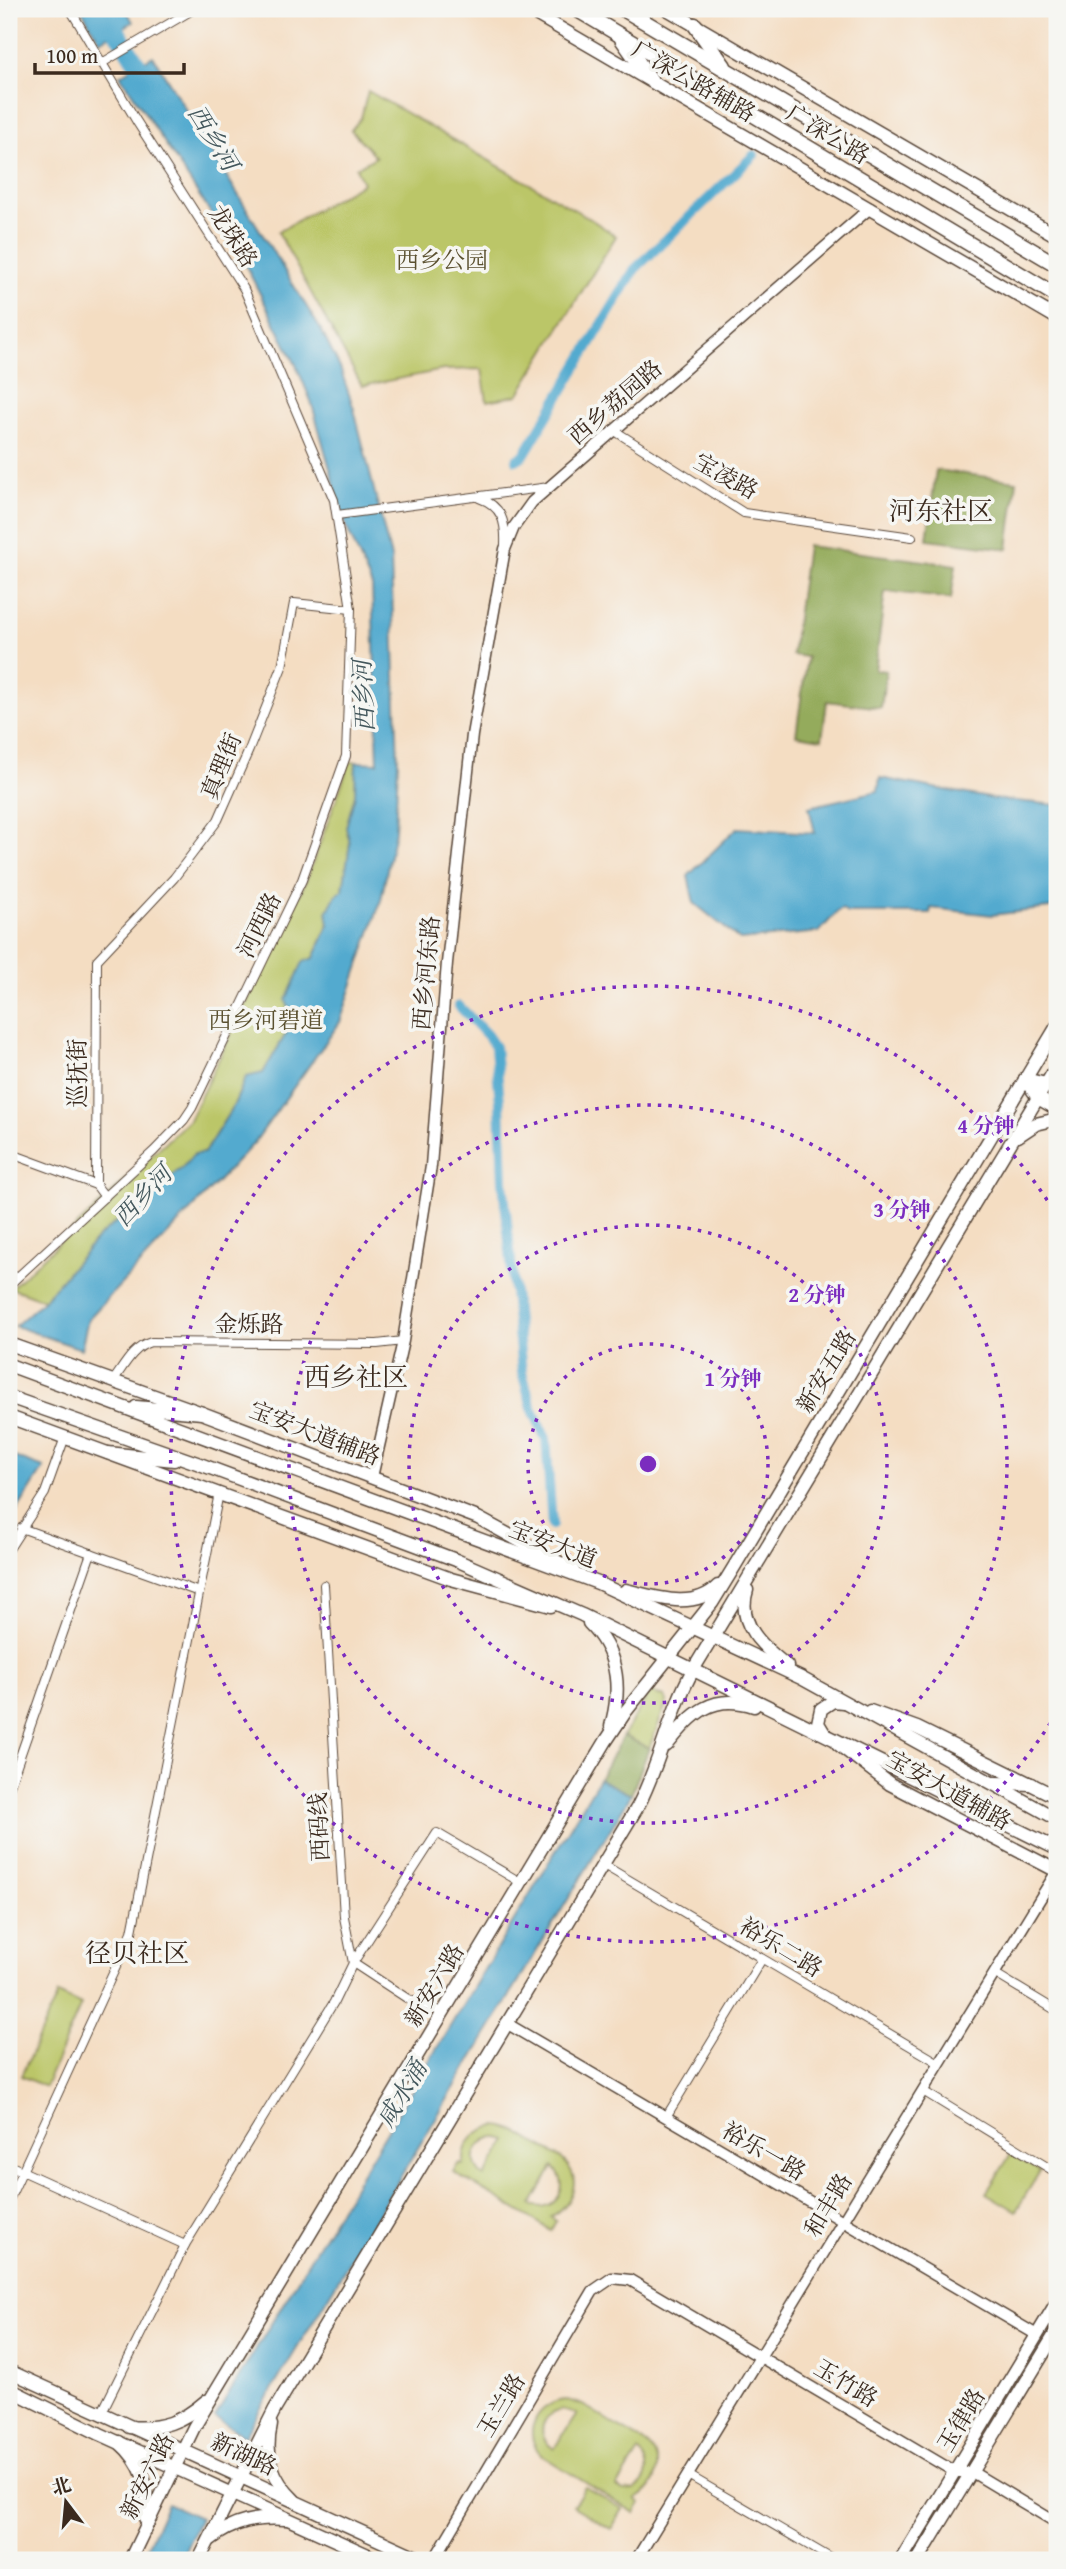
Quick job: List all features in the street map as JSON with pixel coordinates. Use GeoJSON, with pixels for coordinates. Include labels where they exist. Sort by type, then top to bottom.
{"type":"FeatureCollection","features":[{"type":"Feature","properties":{"kind":"highway","name":"广深公路"},"geometry":{"type":"LineString","coordinates":[[576,9],[1057,296]]}},
{"type":"Feature","properties":{"kind":"highway","name":"广深公路"},"geometry":{"type":"LineString","coordinates":[[623,9],[1057,265]]}},
{"type":"Feature","properties":{"kind":"highway"},"geometry":{"type":"LineString","coordinates":[[695,25],[726,70]]}},
{"type":"Feature","properties":{"kind":"highway"},"geometry":{"type":"LineString","coordinates":[[619,35],[650,79]]}},
{"type":"Feature","properties":{"kind":"main road","name":"广深公路辅路"},"geometry":{"type":"LineString","coordinates":[[527,9],[1057,318]]}},
{"type":"Feature","properties":{"kind":"main road"},"geometry":{"type":"LineString","coordinates":[[667,9],[1057,236]]}},
{"type":"Feature","properties":{"kind":"main road","name":"新安五路"},"geometry":{"type":"LineString","coordinates":[[692,1628],[712,1603],[734,1567],[1057,1026]]}},
{"type":"Feature","properties":{"kind":"main road","name":"新安五路"},"geometry":{"type":"LineString","coordinates":[[713,1638],[1010,1143],[1038,1098],[1051,1088],[1057,1066]]}},
{"type":"Feature","properties":{"kind":"main road"},"geometry":{"type":"LineString","coordinates":[[1025,1079],[1051,1088]]}},
{"type":"Feature","properties":{"kind":"main road"},"geometry":{"type":"LineString","coordinates":[[1025,1079],[1038,1098],[1057,1109]]}},
{"type":"Feature","properties":{"kind":"main road"},"geometry":{"type":"LineString","coordinates":[[1010,1143],[1027,1128],[1046,1120],[1057,1119]]}},
{"type":"Feature","properties":{"kind":"main road","name":"宝安大道辅路"},"geometry":{"type":"LineString","coordinates":[[11,1345],[202,1413],[496,1526],[598,1583]]}},
{"type":"Feature","properties":{"kind":"main road","name":"宝安大道"},"geometry":{"type":"LineString","coordinates":[[9,1365],[598,1583],[801,1678],[1057,1819]]}},
{"type":"Feature","properties":{"kind":"main road"},"geometry":{"type":"LineString","coordinates":[[9,1397],[197,1463],[456,1560],[582,1615],[1057,1849]]}},
{"type":"Feature","properties":{"kind":"main road"},"geometry":{"type":"LineString","coordinates":[[118,1405],[202,1413]]}},
{"type":"Feature","properties":{"kind":"main road"},"geometry":{"type":"LineString","coordinates":[[9,1417],[451,1579],[582,1615],[602,1638],[616,1668],[617,1702],[606,1741]]}},
{"type":"Feature","properties":{"kind":"main road"},"geometry":{"type":"LineString","coordinates":[[108,1453],[197,1463]]}},
{"type":"Feature","properties":{"kind":"main road"},"geometry":{"type":"LineString","coordinates":[[598,1583],[660,1598],[691,1599],[703,1597],[715,1589],[734,1567]]}},
{"type":"Feature","properties":{"kind":"main road"},"geometry":{"type":"LineString","coordinates":[[753,1573],[743,1607],[751,1630],[768,1650],[801,1678]]}},
{"type":"Feature","properties":{"kind":"main road","name":"新安六路"},"geometry":{"type":"LineString","coordinates":[[130,2560],[182,2449],[520,1882],[626,1711],[692,1628]]}},
{"type":"Feature","properties":{"kind":"main road"},"geometry":{"type":"LineString","coordinates":[[199,2560],[275,2409],[645,1791],[663,1750],[681,1693],[713,1638]]}},
{"type":"Feature","properties":{"kind":"main road"},"geometry":{"type":"LineString","coordinates":[[663,1750],[688,1719],[716,1703],[739,1701],[788,1716]]}},
{"type":"Feature","properties":{"kind":"main road"},"geometry":{"type":"LineString","coordinates":[[827,1735],[818,1723],[821,1709],[833,1701],[846,1703]]}},
{"type":"Feature","properties":{"kind":"main road","name":"宝安大道辅路"},"geometry":{"type":"LineString","coordinates":[[846,1703],[917,1728],[1057,1797]]}},
{"type":"Feature","properties":{"kind":"main road","name":"宝安大道辅路"},"geometry":{"type":"LineString","coordinates":[[827,1735],[890,1784],[1057,1871]]}},
{"type":"Feature","properties":{"kind":"main road"},"geometry":{"type":"LineString","coordinates":[[990,1783],[1032,1784]]}},
{"type":"Feature","properties":{"kind":"main road","name":"玉律路"},"geometry":{"type":"LineString","coordinates":[[901,2560],[1057,2302]]}},
{"type":"Feature","properties":{"kind":"main road","name":"玉律路"},"geometry":{"type":"LineString","coordinates":[[918,2560],[1054,2345],[1057,2331]]}},
{"type":"Feature","properties":{"kind":"main road","name":"新湖路"},"geometry":{"type":"LineString","coordinates":[[9,2371],[423,2560]]}},
{"type":"Feature","properties":{"kind":"main road","name":"新湖路"},"geometry":{"type":"LineString","coordinates":[[9,2389],[285,2519],[379,2560]]}},
{"type":"Feature","properties":{"kind":"main road"},"geometry":{"type":"LineString","coordinates":[[129,2427],[155,2428],[172,2424],[190,2414],[214,2394]]}},
{"type":"Feature","properties":{"kind":"main road"},"geometry":{"type":"LineString","coordinates":[[275,2409],[268,2456],[273,2473],[294,2500]]}},
{"type":"Feature","properties":{"kind":"main road"},"geometry":{"type":"LineString","coordinates":[[119,2442],[135,2458],[147,2485],[146,2512],[141,2536]]}},
{"type":"Feature","properties":{"kind":"main road"},"geometry":{"type":"LineString","coordinates":[[208,2541],[245,2521],[257,2518],[285,2519]]}},
{"type":"Feature","properties":{"kind":"street","name":"龙珠路"},"geometry":{"type":"LineString","coordinates":[[70,9],[106,60],[244,289],[334,500]]}},
{"type":"Feature","properties":{"kind":"street"},"geometry":{"type":"LineString","coordinates":[[106,60],[194,9]]}},
{"type":"Feature","properties":{"kind":"street","name":"西乡荔园路"},"geometry":{"type":"LineString","coordinates":[[550,487],[870,208]]}},
{"type":"Feature","properties":{"kind":"street","name":"宝凌路"},"geometry":{"type":"LineString","coordinates":[[615,430],[744,513],[912,537]]}},
{"type":"Feature","properties":{"kind":"street"},"geometry":{"type":"LineString","coordinates":[[337,514],[550,487]]}},
{"type":"Feature","properties":{"kind":"street","name":"西乡河东路"},"geometry":{"type":"LineString","coordinates":[[372,1477],[403,1341],[431,1166],[447,963],[472,735],[505,549],[524,512],[550,487]]}},
{"type":"Feature","properties":{"kind":"street"},"geometry":{"type":"LineString","coordinates":[[476,496],[502,513],[505,549]]}},
{"type":"Feature","properties":{"kind":"street","name":"河西路"},"geometry":{"type":"LineString","coordinates":[[9,1284],[106,1197],[184,1120],[302,880],[346,756],[351,609],[334,500]]}},
{"type":"Feature","properties":{"kind":"street","name":"真理街"},"geometry":{"type":"LineString","coordinates":[[97,960],[174,877],[218,820],[282,667],[293,604],[351,609]]}},
{"type":"Feature","properties":{"kind":"street","name":"巡抚街"},"geometry":{"type":"LineString","coordinates":[[96,1185],[97,960]]}},
{"type":"Feature","properties":{"kind":"street"},"geometry":{"type":"LineString","coordinates":[[9,1153],[96,1185],[106,1197]]}},
{"type":"Feature","properties":{"kind":"street","name":"金烁路"},"geometry":{"type":"LineString","coordinates":[[113,1381],[136,1350],[151,1342],[377,1344],[403,1341]]}},
{"type":"Feature","properties":{"kind":"street"},"geometry":{"type":"LineString","coordinates":[[9,1549],[21,1528],[36,1511],[45,1493],[62,1436]]}},
{"type":"Feature","properties":{"kind":"street"},"geometry":{"type":"LineString","coordinates":[[9,2200],[132,1932],[219,1493]]}},
{"type":"Feature","properties":{"kind":"street"},"geometry":{"type":"LineString","coordinates":[[21,1528],[199,1592]]}},
{"type":"Feature","properties":{"kind":"street"},"geometry":{"type":"LineString","coordinates":[[9,1788],[91,1553]]}},
{"type":"Feature","properties":{"kind":"street","name":"西码线"},"geometry":{"type":"LineString","coordinates":[[324,1585],[344,1917],[353,1963]]}},
{"type":"Feature","properties":{"kind":"street"},"geometry":{"type":"LineString","coordinates":[[102,2414],[185,2245],[334,2002],[353,1963],[437,1833],[520,1882]]}},
{"type":"Feature","properties":{"kind":"street","name":"裕乐二路"},"geometry":{"type":"LineString","coordinates":[[602,1864],[939,2063]]}},
{"type":"Feature","properties":{"kind":"street","name":"和丰路"},"geometry":{"type":"LineString","coordinates":[[636,2560],[1057,1871]]}},
{"type":"Feature","properties":{"kind":"street"},"geometry":{"type":"LineString","coordinates":[[666,2118],[762,1959]]}},
{"type":"Feature","properties":{"kind":"street"},"geometry":{"type":"LineString","coordinates":[[353,1963],[408,1999],[442,2012]]}},
{"type":"Feature","properties":{"kind":"street"},"geometry":{"type":"LineString","coordinates":[[994,1973],[1057,2011]]}},
{"type":"Feature","properties":{"kind":"street","name":"裕乐一路"},"geometry":{"type":"LineString","coordinates":[[506,2023],[1037,2336]]}},
{"type":"Feature","properties":{"kind":"street"},"geometry":{"type":"LineString","coordinates":[[923,2091],[1057,2173]]}},
{"type":"Feature","properties":{"kind":"street"},"geometry":{"type":"LineString","coordinates":[[9,2165],[185,2245]]}},
{"type":"Feature","properties":{"kind":"street","name":"玉竹路"},"geometry":{"type":"LineString","coordinates":[[612,2278],[630,2280],[955,2472]]}},
{"type":"Feature","properties":{"kind":"street","name":"玉兰路"},"geometry":{"type":"LineString","coordinates":[[434,2560],[593,2291],[612,2278]]}},
{"type":"Feature","properties":{"kind":"street"},"geometry":{"type":"LineString","coordinates":[[955,2472],[972,2472],[1057,2523]]}},
{"type":"Feature","properties":{"kind":"street"},"geometry":{"type":"LineString","coordinates":[[688,2475],[834,2560]]}},
{"type":"Feature","properties":{"kind":"green space","name":"西乡公园"},"geometry":{"type":"Polygon","coordinates":[[[368,91],[616,236],[518,395],[487,401],[482,369],[443,370],[362,386],[278,232],[363,183],[356,168],[376,157],[351,130],[361,118],[368,91]]]}},
{"type":"Feature","properties":{"kind":"green space"},"geometry":{"type":"Polygon","coordinates":[[[936,470],[1017,481],[1008,549],[927,539],[936,470]]]}},
{"type":"Feature","properties":{"kind":"green space"},"geometry":{"type":"Polygon","coordinates":[[[807,546],[956,565],[951,599],[885,591],[875,670],[886,671],[881,708],[827,701],[822,739],[796,735],[807,657],[792,655],[807,546]]]}},
{"type":"Feature","properties":{"kind":"green space","name":"西乡河碧道"},"geometry":{"type":"Polygon","coordinates":[[[350,762],[356,762],[355,795],[346,827],[350,843],[343,890],[314,958],[293,1022],[263,1073],[246,1077],[234,1105],[204,1153],[193,1155],[183,1167],[97,1238],[44,1300],[11,1288],[189,1120],[306,881],[350,762]]]}},
{"type":"Feature","properties":{"kind":"green space"},"geometry":{"type":"Polygon","coordinates":[[[650,1692],[665,1697],[667,1702],[649,1748],[623,1736],[650,1692]]]}},
{"type":"Feature","properties":{"kind":"green space"},"geometry":{"type":"Polygon","coordinates":[[[623,1736],[649,1748],[631,1795],[599,1779],[623,1736]]]}},
{"type":"Feature","properties":{"kind":"green space"},"geometry":{"type":"Polygon","coordinates":[[[58,1994],[81,2005],[45,2087],[21,2076],[58,1994]]]}},
{"type":"Feature","properties":{"kind":"green space"},"geometry":{"type":"Polygon","coordinates":[[[497,2126],[518,2132],[559,2157],[570,2169],[574,2185],[572,2192],[564,2206],[551,2217],[556,2221],[551,2230],[453,2172],[459,2163],[464,2165],[465,2150],[472,2138],[497,2126]],[[494,2137],[482,2143],[476,2154],[476,2166],[484,2177],[507,2140],[494,2137]],[[553,2167],[531,2205],[548,2205],[559,2196],[562,2182],[553,2167]]]}},
{"type":"Feature","properties":{"kind":"green space"},"geometry":{"type":"Polygon","coordinates":[[[1011,2154],[1040,2171],[1016,2211],[986,2193],[1011,2154]]]}},
{"type":"Feature","properties":{"kind":"green space"},"geometry":{"type":"Polygon","coordinates":[[[566,2400],[583,2405],[639,2439],[653,2452],[656,2475],[649,2489],[636,2499],[641,2503],[635,2513],[544,2457],[537,2449],[533,2440],[534,2421],[539,2413],[555,2402],[566,2400]],[[562,2410],[549,2417],[543,2427],[544,2439],[554,2449],[577,2414],[562,2410]],[[639,2452],[617,2487],[623,2491],[634,2490],[646,2477],[646,2462],[639,2452]]]}},
{"type":"Feature","properties":{"kind":"green space"},"geometry":{"type":"Polygon","coordinates":[[[585,2487],[623,2509],[611,2529],[573,2506],[585,2487]]]}},
{"type":"Feature","properties":{"kind":"water"},"geometry":{"type":"Polygon","coordinates":[[[81,9],[126,9],[133,22],[100,41],[81,9]]]}},
{"type":"Feature","properties":{"kind":"water"},"geometry":{"type":"Polygon","coordinates":[[[153,56],[321,330],[340,368],[354,409],[391,558],[398,763],[395,831],[381,900],[340,1022],[254,1143],[88,1319],[81,1349],[15,1326],[44,1300],[97,1238],[183,1167],[194,1154],[204,1153],[234,1105],[246,1077],[263,1073],[293,1022],[286,1000],[303,962],[314,958],[329,924],[327,912],[336,895],[343,890],[350,843],[346,827],[355,795],[356,762],[378,763],[372,586],[346,526],[311,401],[296,365],[247,268],[120,75],[153,56]]]}},
{"type":"Feature","properties":{"kind":"water"},"geometry":{"type":"Polygon","coordinates":[[[880,778],[994,799],[1057,805],[1057,907],[992,915],[931,908],[930,913],[847,913],[842,909],[819,932],[740,940],[694,903],[688,876],[737,828],[815,833],[809,807],[878,791],[880,778]]]}},
{"type":"Feature","properties":{"kind":"water"},"geometry":{"type":"Polygon","coordinates":[[[9,1455],[44,1468],[9,1523],[9,1455]]]}},
{"type":"Feature","properties":{"kind":"water"},"geometry":{"type":"Polygon","coordinates":[[[599,1779],[631,1795],[244,2436],[215,2417],[599,1779]]]}},
{"type":"Feature","properties":{"kind":"water"},"geometry":{"type":"Polygon","coordinates":[[[167,2503],[200,2518],[181,2560],[141,2560],[167,2503]]]}},
{"type":"Feature","properties":{"kind":"waterway","name":"西乡河"},"geometry":{"type":"LineString","coordinates":[[103,9],[149,83]]}},
{"type":"Feature","properties":{"kind":"waterway"},"geometry":{"type":"LineString","coordinates":[[516,460],[524,455],[635,269],[754,155]]}},
{"type":"Feature","properties":{"kind":"waterway"},"geometry":{"type":"LineString","coordinates":[[459,1006],[495,1047],[503,1181],[522,1372],[532,1408],[546,1439],[552,1525]]}},
{"type":"Feature","properties":{"kind":"district","name":"河东社区"},"geometry":{"type":"Point","coordinates":[941,511]}},
{"type":"Feature","properties":{"kind":"district","name":"西乡社区"},"geometry":{"type":"Point","coordinates":[356,1377]}},
{"type":"Feature","properties":{"kind":"district","name":"径贝社区"},"geometry":{"type":"Point","coordinates":[137,1953]}},
{"type":"Feature","properties":{"kind":"water label","name":"咸水涌"},"geometry":{"type":"Point","coordinates":[402,2094]}}]}
